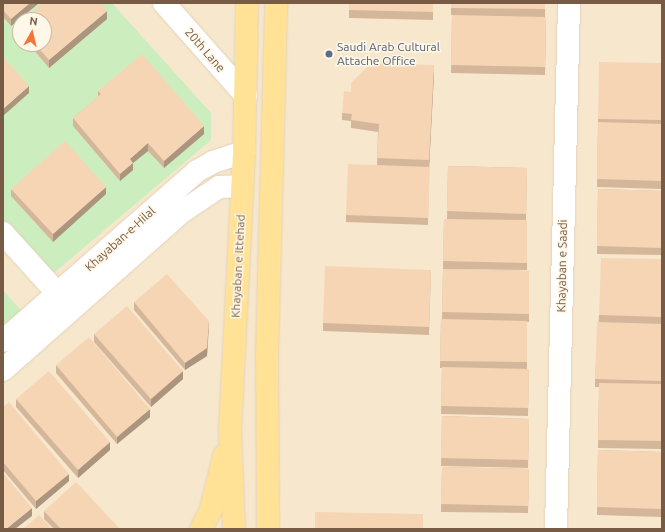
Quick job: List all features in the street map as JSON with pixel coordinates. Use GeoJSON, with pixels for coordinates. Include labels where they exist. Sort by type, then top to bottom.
{"type":"FeatureCollection","features":[{"type":"Feature","properties":{"kind":"main road","name":"Khayaban e Ittehad"},"geometry":{"type":"LineString","coordinates":[[234,529],[230,430],[244,152],[247,3]]}},
{"type":"Feature","properties":{"kind":"main road"},"geometry":{"type":"LineString","coordinates":[[268,529],[266,354],[276,3]]}},
{"type":"Feature","properties":{"kind":"main road"},"geometry":{"type":"LineString","coordinates":[[201,529],[211,508],[230,430]]}},
{"type":"Feature","properties":{"kind":"street","name":"20th Lane"},"geometry":{"type":"LineString","coordinates":[[164,3],[246,96]]}},
{"type":"Feature","properties":{"kind":"street","name":"Khayaban e Saadi"},"geometry":{"type":"LineString","coordinates":[[556,529],[569,3]]}},
{"type":"Feature","properties":{"kind":"street","name":"Khayaban-e-Hilal"},"geometry":{"type":"LineString","coordinates":[[3,340],[58,294],[197,172],[213,162],[244,152]]}},
{"type":"Feature","properties":{"kind":"street"},"geometry":{"type":"LineString","coordinates":[[3,370],[189,206],[219,188],[242,186]]}},
{"type":"Feature","properties":{"kind":"street"},"geometry":{"type":"LineString","coordinates":[[3,233],[58,294]]}},
{"type":"Feature","properties":{"kind":"shaded area"},"geometry":{"type":"Polygon","coordinates":[[[3,3],[662,3],[662,529],[3,529],[3,3]]]}},
{"type":"Feature","properties":{"kind":"green space"},"geometry":{"type":"Polygon","coordinates":[[[3,3],[112,3],[211,113],[211,140],[55,272],[33,266],[3,231],[3,3]]]}},
{"type":"Feature","properties":{"kind":"green space"},"geometry":{"type":"Polygon","coordinates":[[[3,290],[25,315],[3,334],[3,290]]]}},
{"type":"Feature","properties":{"kind":"building"},"geometry":{"type":"Polygon","coordinates":[[[3,3],[30,3],[19,12],[12,12],[11,19],[3,10],[3,3]]]}},
{"type":"Feature","properties":{"kind":"building"},"geometry":{"type":"Polygon","coordinates":[[[43,3],[101,3],[107,11],[49,60],[42,52],[52,52],[52,12],[32,12],[43,3]]]}},
{"type":"Feature","properties":{"kind":"building"},"geometry":{"type":"Polygon","coordinates":[[[349,3],[433,3],[433,12],[349,10],[349,3]]]}},
{"type":"Feature","properties":{"kind":"building"},"geometry":{"type":"Polygon","coordinates":[[[451,3],[545,3],[545,9],[451,8],[451,3]]]}},
{"type":"Feature","properties":{"kind":"building"},"geometry":{"type":"Polygon","coordinates":[[[452,15],[546,17],[545,67],[451,65],[452,15]]]}},
{"type":"Feature","properties":{"kind":"building"},"geometry":{"type":"Polygon","coordinates":[[[142,54],[204,126],[164,161],[148,143],[130,159],[133,163],[120,174],[73,118],[101,94],[98,91],[142,54]]]}},
{"type":"Feature","properties":{"kind":"building"},"geometry":{"type":"Polygon","coordinates":[[[3,57],[29,86],[3,109],[3,57]]]}},
{"type":"Feature","properties":{"kind":"building"},"geometry":{"type":"Polygon","coordinates":[[[599,62],[662,63],[662,120],[598,119],[599,62]]]}},
{"type":"Feature","properties":{"kind":"building"},"geometry":{"type":"Polygon","coordinates":[[[371,63],[434,65],[429,160],[377,158],[379,124],[351,120],[352,114],[342,113],[344,91],[351,92],[351,83],[371,63]]]}},
{"type":"Feature","properties":{"kind":"building"},"geometry":{"type":"Polygon","coordinates":[[[598,122],[662,124],[662,181],[597,179],[598,122]]]}},
{"type":"Feature","properties":{"kind":"building"},"geometry":{"type":"Polygon","coordinates":[[[65,141],[106,187],[53,234],[11,189],[65,141]]]}},
{"type":"Feature","properties":{"kind":"building"},"geometry":{"type":"Polygon","coordinates":[[[348,164],[430,167],[428,218],[346,215],[348,164]]]}},
{"type":"Feature","properties":{"kind":"building"},"geometry":{"type":"Polygon","coordinates":[[[448,166],[527,168],[526,214],[447,211],[448,166]]]}},
{"type":"Feature","properties":{"kind":"building"},"geometry":{"type":"Polygon","coordinates":[[[598,189],[662,191],[662,248],[597,246],[598,189]]]}},
{"type":"Feature","properties":{"kind":"building"},"geometry":{"type":"Polygon","coordinates":[[[444,219],[527,220],[527,263],[443,261],[444,219]]]}},
{"type":"Feature","properties":{"kind":"building"},"geometry":{"type":"Polygon","coordinates":[[[601,258],[662,259],[662,317],[599,315],[601,258]]]}},
{"type":"Feature","properties":{"kind":"building"},"geometry":{"type":"Polygon","coordinates":[[[325,266],[431,270],[429,327],[323,323],[325,266]]]}},
{"type":"Feature","properties":{"kind":"building"},"geometry":{"type":"Polygon","coordinates":[[[443,269],[529,271],[529,314],[442,312],[443,269]]]}},
{"type":"Feature","properties":{"kind":"building"},"geometry":{"type":"Polygon","coordinates":[[[167,274],[209,321],[207,348],[185,363],[134,302],[167,274]]]}},
{"type":"Feature","properties":{"kind":"building"},"geometry":{"type":"Polygon","coordinates":[[[127,306],[183,371],[151,399],[94,334],[127,306]]]}},
{"type":"Feature","properties":{"kind":"building"},"geometry":{"type":"Polygon","coordinates":[[[441,319],[527,321],[527,362],[440,361],[441,319]]]}},
{"type":"Feature","properties":{"kind":"building"},"geometry":{"type":"Polygon","coordinates":[[[597,322],[662,324],[662,381],[595,379],[597,322]]]}},
{"type":"Feature","properties":{"kind":"building"},"geometry":{"type":"Polygon","coordinates":[[[89,337],[150,409],[117,437],[56,365],[89,337]]]}},
{"type":"Feature","properties":{"kind":"building"},"geometry":{"type":"Polygon","coordinates":[[[442,367],[529,369],[528,408],[441,406],[442,367]]]}},
{"type":"Feature","properties":{"kind":"building"},"geometry":{"type":"Polygon","coordinates":[[[49,371],[110,442],[78,470],[16,399],[49,371]]]}},
{"type":"Feature","properties":{"kind":"building"},"geometry":{"type":"Polygon","coordinates":[[[599,383],[662,384],[662,441],[598,440],[599,383]]]}},
{"type":"Feature","properties":{"kind":"building"},"geometry":{"type":"Polygon","coordinates":[[[9,402],[69,474],[36,501],[3,462],[3,407],[9,402]]]}},
{"type":"Feature","properties":{"kind":"building"},"geometry":{"type":"Polygon","coordinates":[[[442,416],[529,419],[528,460],[441,458],[442,416]]]}},
{"type":"Feature","properties":{"kind":"building"},"geometry":{"type":"Polygon","coordinates":[[[598,450],[662,452],[662,509],[597,507],[598,450]]]}},
{"type":"Feature","properties":{"kind":"building"},"geometry":{"type":"Polygon","coordinates":[[[442,467],[529,469],[528,506],[441,504],[442,467]]]}},
{"type":"Feature","properties":{"kind":"building"},"geometry":{"type":"Polygon","coordinates":[[[3,473],[32,508],[6,529],[3,529],[3,473]]]}},
{"type":"Feature","properties":{"kind":"building"},"geometry":{"type":"Polygon","coordinates":[[[76,482],[120,529],[61,529],[44,511],[76,482]]]}},
{"type":"Feature","properties":{"kind":"building"},"geometry":{"type":"Polygon","coordinates":[[[315,512],[423,514],[423,529],[315,529],[315,512]]]}},
{"type":"Feature","properties":{"kind":"building"},"geometry":{"type":"Polygon","coordinates":[[[39,515],[52,529],[23,529],[39,515]]]}},
{"type":"Feature","properties":{"kind":"place","name":"Saudi Arab Cultural Attache Office"},"geometry":{"type":"Point","coordinates":[329,54]}}]}
